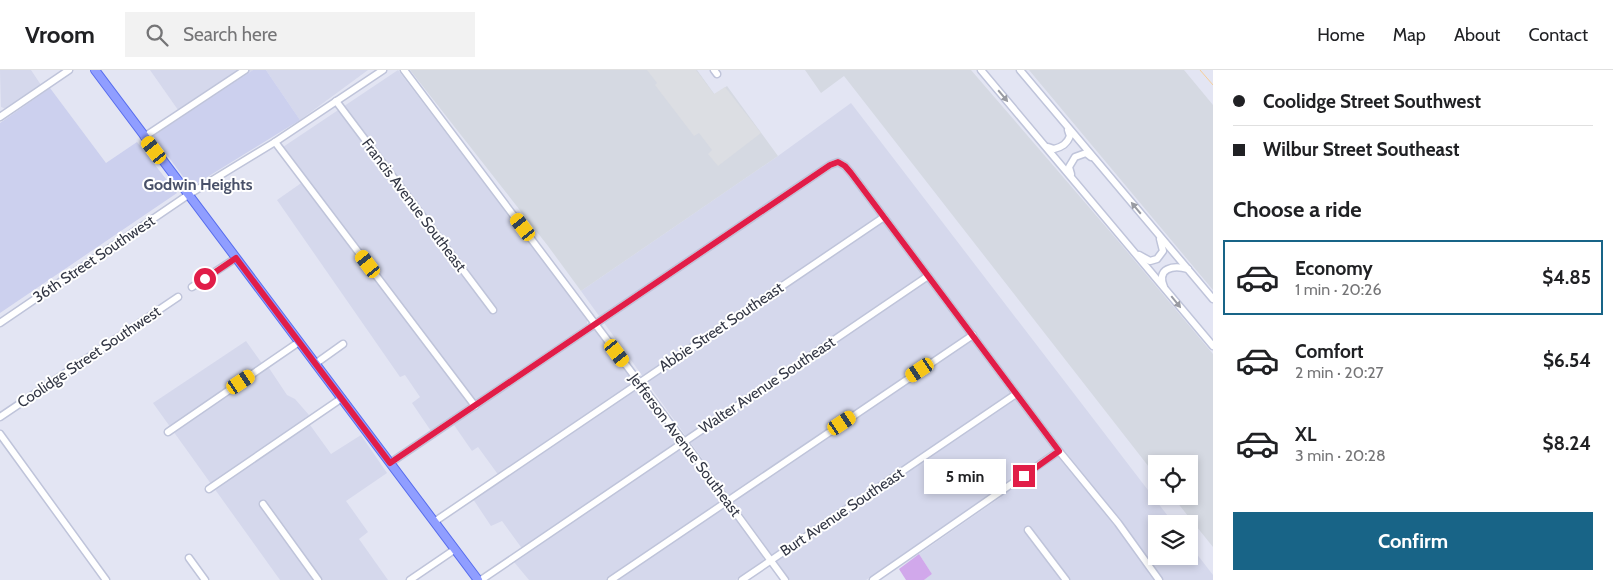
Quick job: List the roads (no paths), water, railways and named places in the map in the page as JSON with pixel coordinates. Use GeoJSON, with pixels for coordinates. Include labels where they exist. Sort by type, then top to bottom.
{"type":"FeatureCollection","features":[{"type":"Feature","properties":{"kind":"main road"},"geometry":{"type":"LineString","coordinates":[[97,71],[144,137],[342,398],[454,550],[479,580]]}},
{"type":"Feature","properties":{"kind":"street"},"geometry":{"type":"LineString","coordinates":[[1,115],[69,70]]}},
{"type":"Feature","properties":{"kind":"street"},"geometry":{"type":"LineString","coordinates":[[144,137],[245,70]]}},
{"type":"Feature","properties":{"kind":"street","name":"36th Street Southwest"},"geometry":{"type":"LineString","coordinates":[[0,323],[188,195],[275,142],[383,70]]}},
{"type":"Feature","properties":{"kind":"street","name":"Jefferson Avenue Southeast"},"geometry":{"type":"LineString","coordinates":[[404,70],[684,442],[785,580]]}},
{"type":"Feature","properties":{"kind":"street"},"geometry":{"type":"LineString","coordinates":[[1020,70],[1213,298]]}},
{"type":"Feature","properties":{"kind":"street"},"geometry":{"type":"LineString","coordinates":[[982,71],[1213,346]]}},
{"type":"Feature","properties":{"kind":"street","name":"Francis Avenue Southeast"},"geometry":{"type":"LineString","coordinates":[[336,101],[492,310]]}},
{"type":"Feature","properties":{"kind":"street"},"geometry":{"type":"LineString","coordinates":[[1045,145],[1054,149],[1068,142],[1070,136],[1064,122]]}},
{"type":"Feature","properties":{"kind":"street"},"geometry":{"type":"LineString","coordinates":[[275,142],[475,406]]}},
{"type":"Feature","properties":{"kind":"street"},"geometry":{"type":"LineString","coordinates":[[1071,176],[1069,167],[1075,157],[1086,154],[1095,158]]}},
{"type":"Feature","properties":{"kind":"street"},"geometry":{"type":"LineString","coordinates":[[390,463],[830,165],[838,162],[845,166],[1059,451],[1118,523],[1159,580]]}},
{"type":"Feature","properties":{"kind":"street","name":"Abbie Street Southeast"},"geometry":{"type":"LineString","coordinates":[[434,522],[884,217]]}},
{"type":"Feature","properties":{"kind":"street"},"geometry":{"type":"LineString","coordinates":[[1134,252],[1150,261],[1160,256],[1163,247],[1156,231]]}},
{"type":"Feature","properties":{"kind":"street"},"geometry":{"type":"LineString","coordinates":[[192,288],[236,258]]}},
{"type":"Feature","properties":{"kind":"street"},"geometry":{"type":"LineString","coordinates":[[1165,289],[1162,282],[1166,270],[1177,266],[1188,269]]}},
{"type":"Feature","properties":{"kind":"street","name":"Walter Avenue Southeast"},"geometry":{"type":"LineString","coordinates":[[479,580],[928,276]]}},
{"type":"Feature","properties":{"kind":"street","name":"Coolidge Street Southwest"},"geometry":{"type":"LineString","coordinates":[[0,418],[178,297]]}},
{"type":"Feature","properties":{"kind":"street"},"geometry":{"type":"LineString","coordinates":[[611,580],[973,335]]}},
{"type":"Feature","properties":{"kind":"street"},"geometry":{"type":"LineString","coordinates":[[168,432],[299,342]]}},
{"type":"Feature","properties":{"kind":"street"},"geometry":{"type":"LineString","coordinates":[[315,364],[343,344]]}},
{"type":"Feature","properties":{"kind":"street","name":"Burt Avenue Southeast"},"geometry":{"type":"LineString","coordinates":[[742,580],[1016,394]]}},
{"type":"Feature","properties":{"kind":"street"},"geometry":{"type":"LineString","coordinates":[[209,489],[342,398]]}},
{"type":"Feature","properties":{"kind":"street"},"geometry":{"type":"LineString","coordinates":[[0,434],[106,580]]}},
{"type":"Feature","properties":{"kind":"street"},"geometry":{"type":"LineString","coordinates":[[873,580],[1059,451]]}},
{"type":"Feature","properties":{"kind":"street"},"geometry":{"type":"LineString","coordinates":[[263,504],[318,580]]}},
{"type":"Feature","properties":{"kind":"street"},"geometry":{"type":"LineString","coordinates":[[1028,530],[1066,580]]}},
{"type":"Feature","properties":{"kind":"street"},"geometry":{"type":"LineString","coordinates":[[410,580],[454,550]]}},
{"type":"Feature","properties":{"kind":"street"},"geometry":{"type":"LineString","coordinates":[[189,558],[205,580]]}},
{"type":"Feature","properties":{"kind":"waterway"},"geometry":{"type":"LineString","coordinates":[[1200,70],[1213,85]]}},
{"type":"Feature","properties":{"kind":"district","name":"Godwin Heights"},"geometry":{"type":"Point","coordinates":[198,184]}}]}
